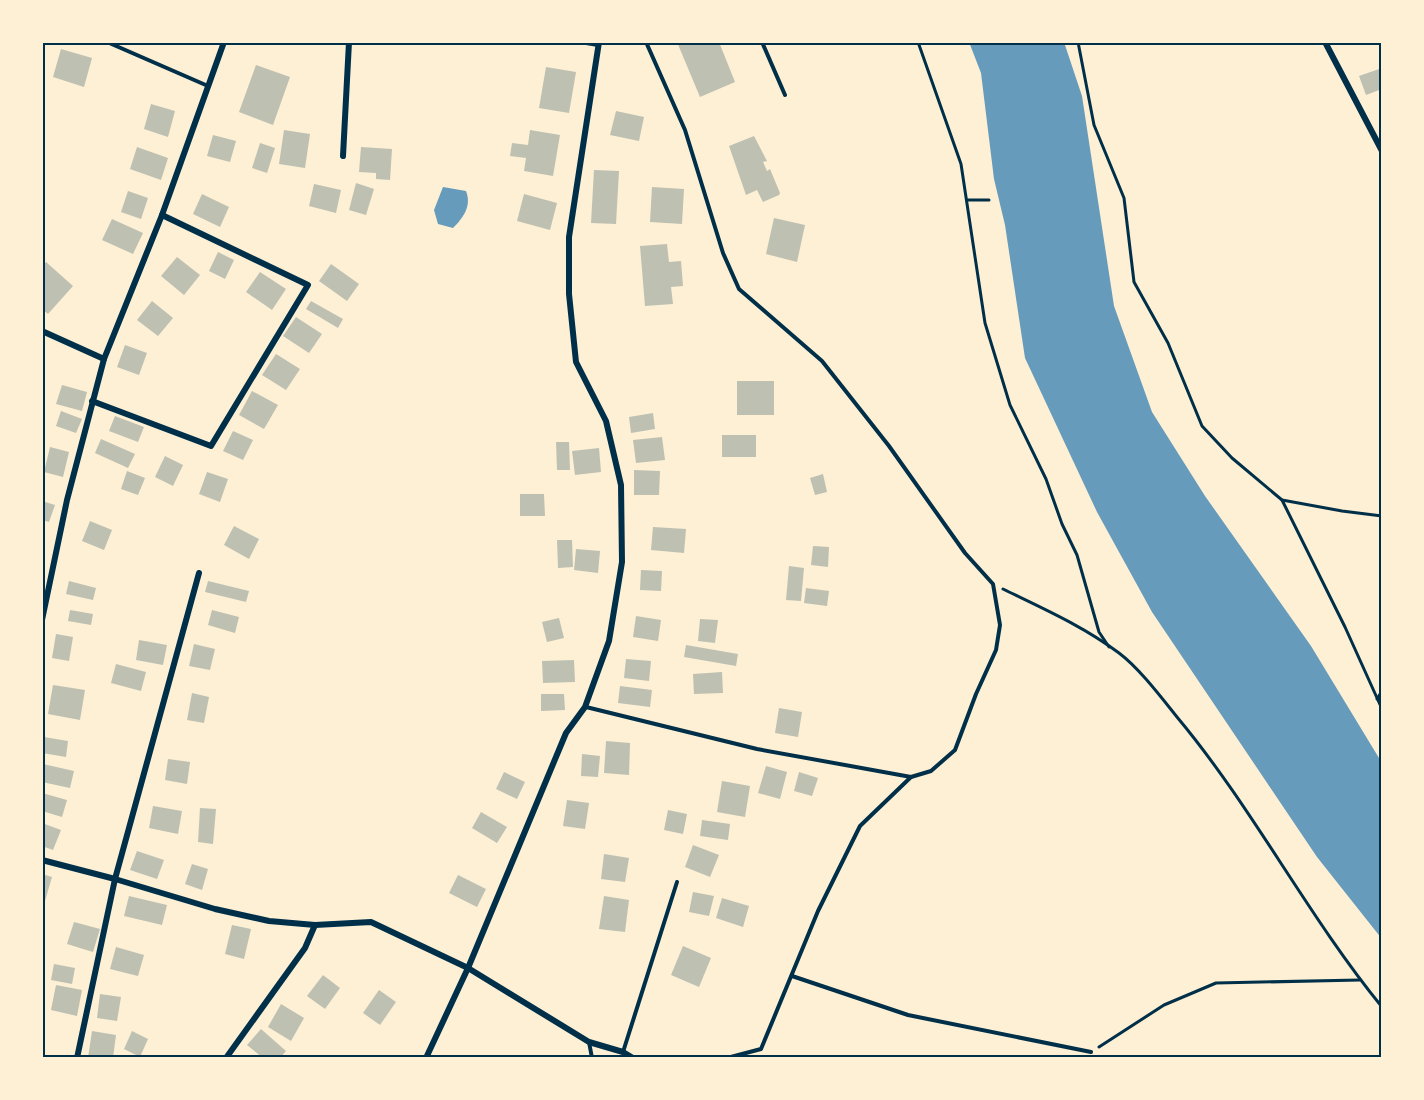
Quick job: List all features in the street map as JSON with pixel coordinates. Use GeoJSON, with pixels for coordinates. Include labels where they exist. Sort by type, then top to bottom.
{"type":"FeatureCollection","features":[{"type":"Feature","properties":{"kind":"street"},"geometry":{"type":"LineString","coordinates":[[42,620],[67,500],[104,359],[162,215],[224,42]]}},
{"type":"Feature","properties":{"kind":"street"},"geometry":{"type":"LineString","coordinates":[[343,156],[350,42]]}},
{"type":"Feature","properties":{"kind":"street"},"geometry":{"type":"LineString","coordinates":[[1325,42],[1382,151]]}},
{"type":"Feature","properties":{"kind":"street"},"geometry":{"type":"LineString","coordinates":[[426,1058],[468,968],[566,733],[585,707],[609,641],[622,562],[621,485],[606,421],[576,362],[569,294],[569,237],[599,44]]}},
{"type":"Feature","properties":{"kind":"street"},"geometry":{"type":"LineString","coordinates":[[92,401],[211,446],[308,285],[162,215]]}},
{"type":"Feature","properties":{"kind":"street"},"geometry":{"type":"LineString","coordinates":[[42,331],[104,359]]}},
{"type":"Feature","properties":{"kind":"street"},"geometry":{"type":"LineString","coordinates":[[77,1058],[115,879],[199,573]]}},
{"type":"Feature","properties":{"kind":"street"},"geometry":{"type":"LineString","coordinates":[[42,860],[215,909],[269,921],[315,925],[371,922],[468,968],[589,1042],[623,1052],[633,1058]]}},
{"type":"Feature","properties":{"kind":"street"},"geometry":{"type":"LineString","coordinates":[[226,1058],[305,948],[315,925]]}},
{"type":"Feature","properties":{"kind":"lane"},"geometry":{"type":"LineString","coordinates":[[107,42],[208,86]]}},
{"type":"Feature","properties":{"kind":"lane"},"geometry":{"type":"LineString","coordinates":[[580,42],[599,44]]}},
{"type":"Feature","properties":{"kind":"lane"},"geometry":{"type":"LineString","coordinates":[[646,42],[685,130],[723,253],[739,289],[822,361],[889,446],[965,553],[993,584],[1000,625],[996,650],[976,694],[955,750],[931,771],[911,777],[860,825],[818,911],[761,1048],[727,1058]]}},
{"type":"Feature","properties":{"kind":"lane"},"geometry":{"type":"LineString","coordinates":[[762,42],[785,95]]}},
{"type":"Feature","properties":{"kind":"lane"},"geometry":{"type":"LineString","coordinates":[[585,707],[757,749],[911,777]]}},
{"type":"Feature","properties":{"kind":"lane"},"geometry":{"type":"LineString","coordinates":[[623,1052],[676,882]]}},
{"type":"Feature","properties":{"kind":"lane"},"geometry":{"type":"LineString","coordinates":[[792,976],[908,1015],[1091,1052]]}},
{"type":"Feature","properties":{"kind":"lane"},"geometry":{"type":"LineString","coordinates":[[589,1042],[592,1058]]}},
{"type":"Feature","properties":{"kind":"path"},"geometry":{"type":"LineString","coordinates":[[918,42],[961,164],[985,323],[1010,405],[1046,478],[1062,524],[1077,555],[1099,632],[1109,647]]}},
{"type":"Feature","properties":{"kind":"path"},"geometry":{"type":"LineString","coordinates":[[1078,42],[1094,125],[1124,198],[1134,282],[1168,343],[1202,426],[1232,458],[1282,500],[1345,627],[1382,709]]}},
{"type":"Feature","properties":{"kind":"path"},"geometry":{"type":"LineString","coordinates":[[967,200],[988,200]]}},
{"type":"Feature","properties":{"kind":"path"},"geometry":{"type":"LineString","coordinates":[[1282,500],[1342,512],[1382,516]]}},
{"type":"Feature","properties":{"kind":"path"},"geometry":{"type":"LineString","coordinates":[[993,584],[1072,623],[1120,654],[1155,691],[1209,754],[1302,897],[1360,980],[1382,1007]]}},
{"type":"Feature","properties":{"kind":"path"},"geometry":{"type":"LineString","coordinates":[[1377,699],[1382,691]]}},
{"type":"Feature","properties":{"kind":"path"},"geometry":{"type":"LineString","coordinates":[[1091,1052],[1164,1005],[1216,983],[1360,980]]}},
{"type":"Feature","properties":{"kind":"water"},"geometry":{"type":"Polygon","coordinates":[[[969,42],[1064,42],[1082,96],[1114,306],[1152,412],[1205,496],[1311,646],[1382,763],[1382,939],[1317,857],[1152,612],[1097,512],[1025,358],[1005,225],[994,179],[981,73],[969,42]]]}},
{"type":"Feature","properties":{"kind":"water"},"geometry":{"type":"Polygon","coordinates":[[[443,187],[466,191],[468,196],[466,211],[453,228],[438,224],[434,210],[443,187]]]}},
{"type":"Feature","properties":{"kind":"building"},"geometry":{"type":"Polygon","coordinates":[[[677,42],[719,42],[735,82],[700,97],[677,42]]]}},
{"type":"Feature","properties":{"kind":"building"},"geometry":{"type":"Polygon","coordinates":[[[61,49],[92,58],[84,87],[53,77],[61,49]]]}},
{"type":"Feature","properties":{"kind":"building"},"geometry":{"type":"Polygon","coordinates":[[[256,65],[290,77],[273,125],[239,112],[256,65]]]}},
{"type":"Feature","properties":{"kind":"building"},"geometry":{"type":"Polygon","coordinates":[[[546,67],[576,72],[569,113],[539,108],[546,67]]]}},
{"type":"Feature","properties":{"kind":"building"},"geometry":{"type":"Polygon","coordinates":[[[1382,68],[1382,89],[1366,95],[1359,76],[1382,68]]]}},
{"type":"Feature","properties":{"kind":"building"},"geometry":{"type":"Polygon","coordinates":[[[151,104],[175,111],[168,137],[144,129],[151,104]]]}},
{"type":"Feature","properties":{"kind":"building"},"geometry":{"type":"Polygon","coordinates":[[[616,111],[644,117],[639,141],[610,135],[616,111]]]}},
{"type":"Feature","properties":{"kind":"building"},"geometry":{"type":"Polygon","coordinates":[[[284,130],[310,134],[305,168],[279,164],[284,130]]]}},
{"type":"Feature","properties":{"kind":"building"},"geometry":{"type":"Polygon","coordinates":[[[530,130],[560,135],[553,176],[524,171],[526,158],[510,156],[512,143],[528,145],[530,130]]]}},
{"type":"Feature","properties":{"kind":"building"},"geometry":{"type":"Polygon","coordinates":[[[213,135],[236,141],[230,162],[207,156],[213,135]]]}},
{"type":"Feature","properties":{"kind":"building"},"geometry":{"type":"Polygon","coordinates":[[[754,136],[767,161],[763,162],[767,171],[770,169],[780,193],[763,202],[757,190],[746,195],[729,146],[754,136]]]}},
{"type":"Feature","properties":{"kind":"building"},"geometry":{"type":"Polygon","coordinates":[[[260,143],[275,148],[267,173],[252,168],[260,143]]]}},
{"type":"Feature","properties":{"kind":"building"},"geometry":{"type":"Polygon","coordinates":[[[137,147],[168,158],[161,180],[130,169],[137,147]]]}},
{"type":"Feature","properties":{"kind":"building"},"geometry":{"type":"Polygon","coordinates":[[[361,147],[392,149],[390,180],[376,179],[376,173],[359,172],[361,147]]]}},
{"type":"Feature","properties":{"kind":"building"},"geometry":{"type":"Polygon","coordinates":[[[594,170],[619,171],[616,224],[591,223],[594,170]]]}},
{"type":"Feature","properties":{"kind":"building"},"geometry":{"type":"Polygon","coordinates":[[[356,183],[374,189],[366,215],[349,210],[356,183]]]}},
{"type":"Feature","properties":{"kind":"building"},"geometry":{"type":"Polygon","coordinates":[[[314,184],[341,190],[336,213],[309,206],[314,184]]]}},
{"type":"Feature","properties":{"kind":"building"},"geometry":{"type":"Polygon","coordinates":[[[652,187],[684,189],[682,224],[650,222],[652,187]]]}},
{"type":"Feature","properties":{"kind":"building"},"geometry":{"type":"Polygon","coordinates":[[[128,191],[148,198],[141,219],[121,212],[128,191]]]}},
{"type":"Feature","properties":{"kind":"building"},"geometry":{"type":"Polygon","coordinates":[[[202,194],[229,207],[220,227],[193,214],[202,194]]]}},
{"type":"Feature","properties":{"kind":"building"},"geometry":{"type":"Polygon","coordinates":[[[524,194],[557,203],[550,230],[517,221],[524,194]]]}},
{"type":"Feature","properties":{"kind":"building"},"geometry":{"type":"Polygon","coordinates":[[[774,218],[805,225],[797,262],[766,254],[774,218]]]}},
{"type":"Feature","properties":{"kind":"building"},"geometry":{"type":"Polygon","coordinates":[[[112,219],[143,233],[133,254],[102,240],[112,219]]]}},
{"type":"Feature","properties":{"kind":"building"},"geometry":{"type":"Polygon","coordinates":[[[667,244],[669,262],[681,261],[683,286],[671,287],[673,304],[645,306],[640,246],[667,244]]]}},
{"type":"Feature","properties":{"kind":"building"},"geometry":{"type":"Polygon","coordinates":[[[218,252],[234,260],[225,279],[209,271],[218,252]]]}},
{"type":"Feature","properties":{"kind":"building"},"geometry":{"type":"Polygon","coordinates":[[[177,257],[200,275],[184,295],[161,276],[177,257]]]}},
{"type":"Feature","properties":{"kind":"building"},"geometry":{"type":"Polygon","coordinates":[[[46,262],[73,286],[48,314],[42,309],[42,266],[46,262]]]}},
{"type":"Feature","properties":{"kind":"building"},"geometry":{"type":"Polygon","coordinates":[[[331,264],[359,284],[347,301],[319,281],[331,264]]]}},
{"type":"Feature","properties":{"kind":"building"},"geometry":{"type":"Polygon","coordinates":[[[260,272],[286,289],[272,310],[246,292],[260,272]]]}},
{"type":"Feature","properties":{"kind":"building"},"geometry":{"type":"Polygon","coordinates":[[[152,301],[173,318],[158,336],[137,320],[152,301]]]}},
{"type":"Feature","properties":{"kind":"building"},"geometry":{"type":"Polygon","coordinates":[[[311,301],[343,319],[338,328],[306,309],[311,301]]]}},
{"type":"Feature","properties":{"kind":"building"},"geometry":{"type":"Polygon","coordinates":[[[296,317],[322,334],[309,353],[283,336],[296,317]]]}},
{"type":"Feature","properties":{"kind":"building"},"geometry":{"type":"Polygon","coordinates":[[[125,345],[147,353],[139,375],[117,367],[125,345]]]}},
{"type":"Feature","properties":{"kind":"building"},"geometry":{"type":"Polygon","coordinates":[[[276,354],[300,369],[286,390],[262,375],[276,354]]]}},
{"type":"Feature","properties":{"kind":"building"},"geometry":{"type":"Polygon","coordinates":[[[737,381],[774,381],[774,415],[737,415],[737,381]]]}},
{"type":"Feature","properties":{"kind":"building"},"geometry":{"type":"Polygon","coordinates":[[[62,385],[87,392],[82,411],[56,404],[62,385]]]}},
{"type":"Feature","properties":{"kind":"building"},"geometry":{"type":"Polygon","coordinates":[[[252,391],[278,405],[264,429],[239,415],[252,391]]]}},
{"type":"Feature","properties":{"kind":"building"},"geometry":{"type":"Polygon","coordinates":[[[61,411],[82,419],[76,433],[56,426],[61,411]]]}},
{"type":"Feature","properties":{"kind":"building"},"geometry":{"type":"Polygon","coordinates":[[[653,413],[655,429],[631,433],[629,417],[653,413]]]}},
{"type":"Feature","properties":{"kind":"building"},"geometry":{"type":"Polygon","coordinates":[[[115,416],[144,427],[138,442],[109,431],[115,416]]]}},
{"type":"Feature","properties":{"kind":"building"},"geometry":{"type":"Polygon","coordinates":[[[233,431],[253,440],[243,460],[223,451],[233,431]]]}},
{"type":"Feature","properties":{"kind":"building"},"geometry":{"type":"Polygon","coordinates":[[[722,435],[756,435],[756,457],[722,457],[722,435]]]}},
{"type":"Feature","properties":{"kind":"building"},"geometry":{"type":"Polygon","coordinates":[[[662,437],[665,460],[636,463],[633,440],[662,437]]]}},
{"type":"Feature","properties":{"kind":"building"},"geometry":{"type":"Polygon","coordinates":[[[101,439],[135,454],[128,468],[95,453],[101,439]]]}},
{"type":"Feature","properties":{"kind":"building"},"geometry":{"type":"Polygon","coordinates":[[[556,442],[569,442],[570,470],[557,470],[556,442]]]}},
{"type":"Feature","properties":{"kind":"building"},"geometry":{"type":"Polygon","coordinates":[[[50,447],[69,452],[63,477],[44,472],[50,447]]]}},
{"type":"Feature","properties":{"kind":"building"},"geometry":{"type":"Polygon","coordinates":[[[599,448],[601,472],[575,475],[572,451],[599,448]]]}},
{"type":"Feature","properties":{"kind":"building"},"geometry":{"type":"Polygon","coordinates":[[[165,456],[183,465],[173,486],[155,477],[165,456]]]}},
{"type":"Feature","properties":{"kind":"building"},"geometry":{"type":"Polygon","coordinates":[[[634,470],[660,471],[659,495],[634,495],[634,470]]]}},
{"type":"Feature","properties":{"kind":"building"},"geometry":{"type":"Polygon","coordinates":[[[127,471],[145,478],[138,495],[121,489],[127,471]]]}},
{"type":"Feature","properties":{"kind":"building"},"geometry":{"type":"Polygon","coordinates":[[[207,472],[228,479],[220,502],[199,494],[207,472]]]}},
{"type":"Feature","properties":{"kind":"building"},"geometry":{"type":"Polygon","coordinates":[[[823,474],[827,492],[815,495],[810,478],[823,474]]]}},
{"type":"Feature","properties":{"kind":"building"},"geometry":{"type":"Polygon","coordinates":[[[520,494],[544,494],[545,516],[520,516],[520,494]]]}},
{"type":"Feature","properties":{"kind":"building"},"geometry":{"type":"Polygon","coordinates":[[[42,501],[55,505],[49,522],[42,520],[42,501]]]}},
{"type":"Feature","properties":{"kind":"building"},"geometry":{"type":"Polygon","coordinates":[[[90,521],[112,530],[104,550],[82,541],[90,521]]]}},
{"type":"Feature","properties":{"kind":"building"},"geometry":{"type":"Polygon","coordinates":[[[234,526],[259,539],[249,559],[224,545],[234,526]]]}},
{"type":"Feature","properties":{"kind":"building"},"geometry":{"type":"Polygon","coordinates":[[[653,527],[686,529],[684,553],[651,550],[653,527]]]}},
{"type":"Feature","properties":{"kind":"building"},"geometry":{"type":"Polygon","coordinates":[[[557,540],[572,540],[573,567],[558,568],[557,540]]]}},
{"type":"Feature","properties":{"kind":"building"},"geometry":{"type":"Polygon","coordinates":[[[813,546],[829,547],[828,567],[811,565],[813,546]]]}},
{"type":"Feature","properties":{"kind":"building"},"geometry":{"type":"Polygon","coordinates":[[[576,549],[600,551],[598,573],[574,570],[576,549]]]}},
{"type":"Feature","properties":{"kind":"building"},"geometry":{"type":"Polygon","coordinates":[[[789,566],[804,568],[801,601],[786,600],[789,566]]]}},
{"type":"Feature","properties":{"kind":"building"},"geometry":{"type":"Polygon","coordinates":[[[641,570],[662,571],[661,591],[640,590],[641,570]]]}},
{"type":"Feature","properties":{"kind":"building"},"geometry":{"type":"Polygon","coordinates":[[[69,581],[96,588],[93,600],[66,594],[69,581]]]}},
{"type":"Feature","properties":{"kind":"building"},"geometry":{"type":"Polygon","coordinates":[[[208,581],[249,591],[246,602],[205,592],[208,581]]]}},
{"type":"Feature","properties":{"kind":"building"},"geometry":{"type":"Polygon","coordinates":[[[806,588],[829,591],[827,606],[804,603],[806,588]]]}},
{"type":"Feature","properties":{"kind":"building"},"geometry":{"type":"Polygon","coordinates":[[[70,610],[93,614],[91,625],[68,621],[70,610]]]}},
{"type":"Feature","properties":{"kind":"building"},"geometry":{"type":"Polygon","coordinates":[[[212,610],[239,617],[235,633],[208,625],[212,610]]]}},
{"type":"Feature","properties":{"kind":"building"},"geometry":{"type":"Polygon","coordinates":[[[636,616],[661,620],[658,641],[633,637],[636,616]]]}},
{"type":"Feature","properties":{"kind":"building"},"geometry":{"type":"Polygon","coordinates":[[[559,618],[564,638],[547,642],[542,622],[559,618]]]}},
{"type":"Feature","properties":{"kind":"building"},"geometry":{"type":"Polygon","coordinates":[[[700,619],[718,620],[715,643],[698,641],[700,619]]]}},
{"type":"Feature","properties":{"kind":"building"},"geometry":{"type":"Polygon","coordinates":[[[56,634],[73,637],[69,661],[52,658],[56,634]]]}},
{"type":"Feature","properties":{"kind":"building"},"geometry":{"type":"Polygon","coordinates":[[[139,640],[167,645],[163,665],[136,660],[139,640]]]}},
{"type":"Feature","properties":{"kind":"building"},"geometry":{"type":"Polygon","coordinates":[[[194,644],[215,649],[210,670],[189,666],[194,644]]]}},
{"type":"Feature","properties":{"kind":"building"},"geometry":{"type":"Polygon","coordinates":[[[686,645],[738,654],[736,666],[684,657],[686,645]]]}},
{"type":"Feature","properties":{"kind":"building"},"geometry":{"type":"Polygon","coordinates":[[[626,659],[651,661],[649,681],[624,678],[626,659]]]}},
{"type":"Feature","properties":{"kind":"building"},"geometry":{"type":"Polygon","coordinates":[[[574,660],[575,682],[543,683],[542,661],[574,660]]]}},
{"type":"Feature","properties":{"kind":"building"},"geometry":{"type":"Polygon","coordinates":[[[116,664],[146,672],[141,691],[111,683],[116,664]]]}},
{"type":"Feature","properties":{"kind":"building"},"geometry":{"type":"Polygon","coordinates":[[[722,672],[723,693],[694,694],[693,674],[722,672]]]}},
{"type":"Feature","properties":{"kind":"building"},"geometry":{"type":"Polygon","coordinates":[[[53,685],[85,690],[80,720],[48,714],[53,685]]]}},
{"type":"Feature","properties":{"kind":"building"},"geometry":{"type":"Polygon","coordinates":[[[620,686],[652,690],[650,707],[618,703],[620,686]]]}},
{"type":"Feature","properties":{"kind":"building"},"geometry":{"type":"Polygon","coordinates":[[[192,693],[209,697],[204,723],[187,720],[192,693]]]}},
{"type":"Feature","properties":{"kind":"building"},"geometry":{"type":"Polygon","coordinates":[[[541,694],[564,694],[565,710],[541,711],[541,694]]]}},
{"type":"Feature","properties":{"kind":"building"},"geometry":{"type":"Polygon","coordinates":[[[779,708],[802,712],[798,737],[775,733],[779,708]]]}},
{"type":"Feature","properties":{"kind":"building"},"geometry":{"type":"Polygon","coordinates":[[[44,737],[68,741],[66,757],[42,753],[44,737]]]}},
{"type":"Feature","properties":{"kind":"building"},"geometry":{"type":"Polygon","coordinates":[[[606,741],[630,743],[629,775],[604,773],[606,741]]]}},
{"type":"Feature","properties":{"kind":"building"},"geometry":{"type":"Polygon","coordinates":[[[582,754],[600,756],[598,777],[581,776],[582,754]]]}},
{"type":"Feature","properties":{"kind":"building"},"geometry":{"type":"Polygon","coordinates":[[[168,759],[190,762],[187,784],[165,780],[168,759]]]}},
{"type":"Feature","properties":{"kind":"building"},"geometry":{"type":"Polygon","coordinates":[[[43,764],[74,771],[70,788],[42,782],[43,764]]]}},
{"type":"Feature","properties":{"kind":"building"},"geometry":{"type":"Polygon","coordinates":[[[766,766],[787,772],[780,799],[758,793],[766,766]]]}},
{"type":"Feature","properties":{"kind":"building"},"geometry":{"type":"Polygon","coordinates":[[[504,772],[525,782],[517,799],[496,789],[504,772]]]}},
{"type":"Feature","properties":{"kind":"building"},"geometry":{"type":"Polygon","coordinates":[[[799,772],[818,778],[812,796],[794,791],[799,772]]]}},
{"type":"Feature","properties":{"kind":"building"},"geometry":{"type":"Polygon","coordinates":[[[722,781],[750,786],[745,817],[717,812],[722,781]]]}},
{"type":"Feature","properties":{"kind":"building"},"geometry":{"type":"Polygon","coordinates":[[[42,793],[67,800],[62,817],[42,811],[42,793]]]}},
{"type":"Feature","properties":{"kind":"building"},"geometry":{"type":"Polygon","coordinates":[[[567,800],[589,803],[585,829],[563,826],[567,800]]]}},
{"type":"Feature","properties":{"kind":"building"},"geometry":{"type":"Polygon","coordinates":[[[153,806],[182,811],[178,834],[149,828],[153,806]]]}},
{"type":"Feature","properties":{"kind":"building"},"geometry":{"type":"Polygon","coordinates":[[[200,808],[216,809],[213,844],[198,842],[200,808]]]}},
{"type":"Feature","properties":{"kind":"building"},"geometry":{"type":"Polygon","coordinates":[[[668,810],[687,814],[683,834],[664,830],[668,810]]]}},
{"type":"Feature","properties":{"kind":"building"},"geometry":{"type":"Polygon","coordinates":[[[481,812],[507,827],[497,843],[472,828],[481,812]]]}},
{"type":"Feature","properties":{"kind":"building"},"geometry":{"type":"Polygon","coordinates":[[[702,820],[730,824],[728,840],[700,836],[702,820]]]}},
{"type":"Feature","properties":{"kind":"building"},"geometry":{"type":"Polygon","coordinates":[[[42,823],[61,830],[53,850],[42,846],[42,823]]]}},
{"type":"Feature","properties":{"kind":"building"},"geometry":{"type":"Polygon","coordinates":[[[693,845],[719,855],[710,877],[685,867],[693,845]]]}},
{"type":"Feature","properties":{"kind":"building"},"geometry":{"type":"Polygon","coordinates":[[[137,851],[164,860],[157,879],[130,870],[137,851]]]}},
{"type":"Feature","properties":{"kind":"building"},"geometry":{"type":"Polygon","coordinates":[[[604,854],[629,858],[625,882],[601,879],[604,854]]]}},
{"type":"Feature","properties":{"kind":"building"},"geometry":{"type":"Polygon","coordinates":[[[192,864],[208,869],[202,890],[185,884],[192,864]]]}},
{"type":"Feature","properties":{"kind":"building"},"geometry":{"type":"Polygon","coordinates":[[[42,874],[52,877],[45,901],[42,900],[42,874]]]}},
{"type":"Feature","properties":{"kind":"building"},"geometry":{"type":"Polygon","coordinates":[[[458,875],[486,889],[477,907],[449,893],[458,875]]]}},
{"type":"Feature","properties":{"kind":"building"},"geometry":{"type":"Polygon","coordinates":[[[693,892],[714,896],[709,916],[689,912],[693,892]]]}},
{"type":"Feature","properties":{"kind":"building"},"geometry":{"type":"Polygon","coordinates":[[[129,896],[167,905],[162,925],[124,916],[129,896]]]}},
{"type":"Feature","properties":{"kind":"building"},"geometry":{"type":"Polygon","coordinates":[[[604,896],[629,900],[625,932],[599,929],[604,896]]]}},
{"type":"Feature","properties":{"kind":"building"},"geometry":{"type":"Polygon","coordinates":[[[722,898],[749,906],[743,927],[716,918],[722,898]]]}},
{"type":"Feature","properties":{"kind":"building"},"geometry":{"type":"Polygon","coordinates":[[[74,922],[100,929],[93,952],[67,944],[74,922]]]}},
{"type":"Feature","properties":{"kind":"building"},"geometry":{"type":"Polygon","coordinates":[[[232,925],[251,929],[244,959],[225,954],[232,925]]]}},
{"type":"Feature","properties":{"kind":"building"},"geometry":{"type":"Polygon","coordinates":[[[683,946],[711,958],[699,987],[671,975],[683,946]]]}},
{"type":"Feature","properties":{"kind":"building"},"geometry":{"type":"Polygon","coordinates":[[[116,947],[144,955],[138,976],[110,969],[116,947]]]}},
{"type":"Feature","properties":{"kind":"building"},"geometry":{"type":"Polygon","coordinates":[[[54,964],[75,968],[72,984],[51,980],[54,964]]]}},
{"type":"Feature","properties":{"kind":"building"},"geometry":{"type":"Polygon","coordinates":[[[323,975],[340,988],[325,1009],[307,996],[323,975]]]}},
{"type":"Feature","properties":{"kind":"building"},"geometry":{"type":"Polygon","coordinates":[[[56,985],[82,990],[77,1016],[51,1010],[56,985]]]}},
{"type":"Feature","properties":{"kind":"building"},"geometry":{"type":"Polygon","coordinates":[[[379,990],[396,1002],[380,1025],[363,1013],[379,990]]]}},
{"type":"Feature","properties":{"kind":"building"},"geometry":{"type":"Polygon","coordinates":[[[100,994],[121,997],[117,1021],[97,1018],[100,994]]]}},
{"type":"Feature","properties":{"kind":"building"},"geometry":{"type":"Polygon","coordinates":[[[281,1004],[304,1018],[291,1041],[268,1027],[281,1004]]]}},
{"type":"Feature","properties":{"kind":"building"},"geometry":{"type":"Polygon","coordinates":[[[261,1029],[286,1051],[280,1058],[263,1058],[247,1045],[261,1029]]]}},
{"type":"Feature","properties":{"kind":"building"},"geometry":{"type":"Polygon","coordinates":[[[92,1031],[116,1035],[113,1058],[88,1058],[92,1031]]]}},
{"type":"Feature","properties":{"kind":"building"},"geometry":{"type":"Polygon","coordinates":[[[132,1031],[148,1039],[140,1057],[124,1049],[132,1031]]]}}]}
